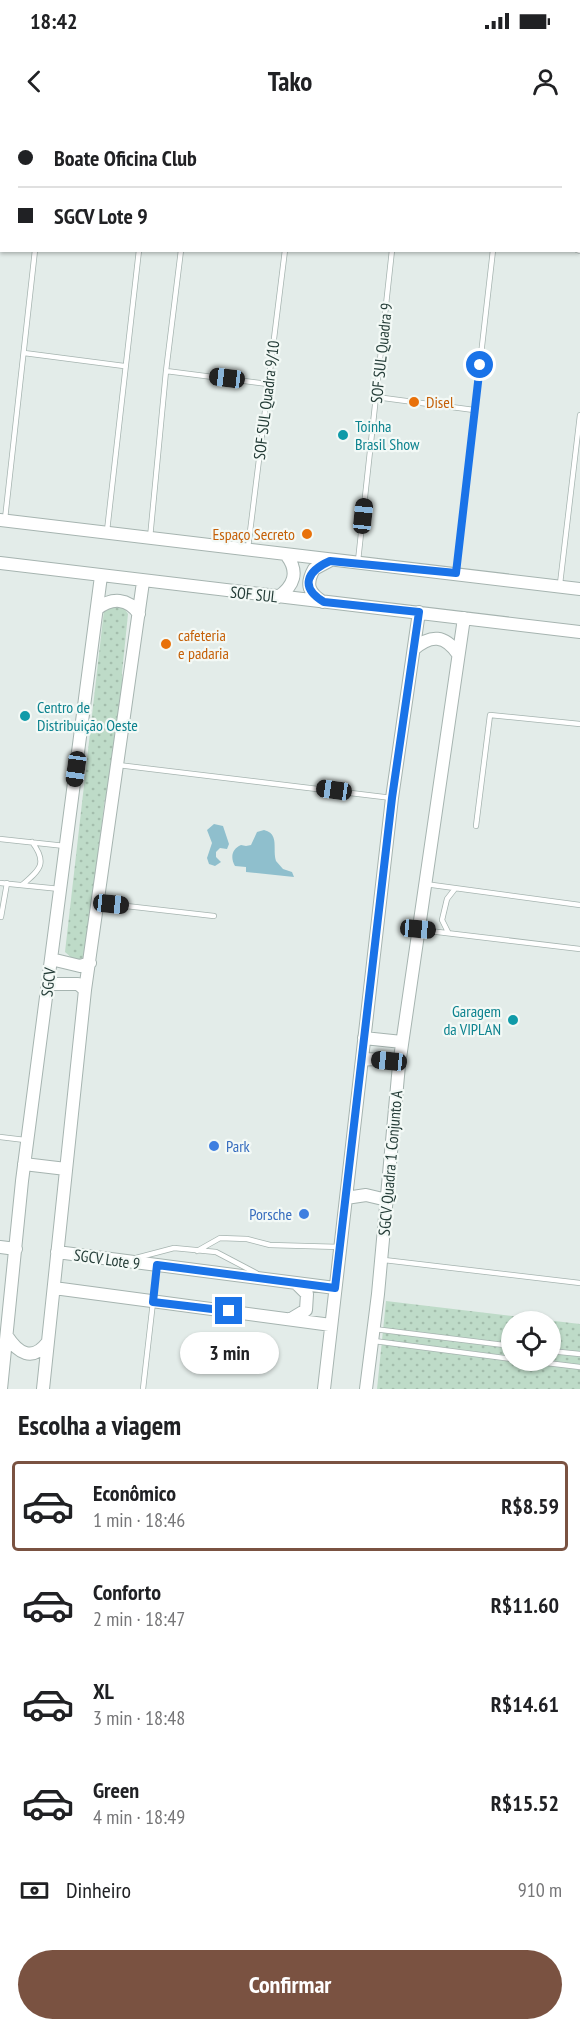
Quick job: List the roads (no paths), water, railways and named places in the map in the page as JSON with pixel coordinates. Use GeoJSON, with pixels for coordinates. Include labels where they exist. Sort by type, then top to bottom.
{"type":"FeatureCollection","features":[{"type":"Feature","properties":{"kind":"street"},"geometry":{"type":"LineString","coordinates":[[2,521],[580,589]]}},
{"type":"Feature","properties":{"kind":"street"},"geometry":{"type":"LineString","coordinates":[[278,597],[287,591],[294,577],[292,562],[287,556]]}},
{"type":"Feature","properties":{"kind":"street"},"geometry":{"type":"LineString","coordinates":[[324,602],[313,596],[309,582],[314,569],[330,561]]}},
{"type":"Feature","properties":{"kind":"street","name":"SOF SUL"},"geometry":{"type":"LineString","coordinates":[[0,563],[143,582],[580,632]]}},
{"type":"Feature","properties":{"kind":"street","name":"SGCV"},"geometry":{"type":"LineString","coordinates":[[2,1389],[24,1164],[101,576]]}},
{"type":"Feature","properties":{"kind":"street"},"geometry":{"type":"LineString","coordinates":[[43,1389],[85,990],[143,582]]}},
{"type":"Feature","properties":{"kind":"street"},"geometry":{"type":"LineString","coordinates":[[97,609],[106,602],[122,601],[130,604],[139,614]]}},
{"type":"Feature","properties":{"kind":"street"},"geometry":{"type":"LineString","coordinates":[[325,1388],[392,798],[419,612]]}},
{"type":"Feature","properties":{"kind":"street","name":"SGCV Quadra 1 Conjunto A"},"geometry":{"type":"LineString","coordinates":[[366,1389],[381,1260],[399,1065],[464,618]]}},
{"type":"Feature","properties":{"kind":"street"},"geometry":{"type":"LineString","coordinates":[[414,649],[423,641],[440,639],[448,641],[458,654]]}},
{"type":"Feature","properties":{"kind":"street"},"geometry":{"type":"LineString","coordinates":[[51,958],[80,966],[90,963]]}},
{"type":"Feature","properties":{"kind":"street"},"geometry":{"type":"LineString","coordinates":[[48,984],[78,984],[85,990]]}},
{"type":"Feature","properties":{"kind":"street"},"geometry":{"type":"LineString","coordinates":[[364,1038],[402,1042]]}},
{"type":"Feature","properties":{"kind":"street"},"geometry":{"type":"LineString","coordinates":[[362,1060],[389,1061],[399,1065]]}},
{"type":"Feature","properties":{"kind":"street"},"geometry":{"type":"LineString","coordinates":[[24,1164],[66,1169]]}},
{"type":"Feature","properties":{"kind":"street"},"geometry":{"type":"LineString","coordinates":[[346,1198],[366,1195],[387,1200]]}},
{"type":"Feature","properties":{"kind":"street"},"geometry":{"type":"LineString","coordinates":[[0,1247],[16,1249]]}},
{"type":"Feature","properties":{"kind":"street","name":"SGCV Lote 9"},"geometry":{"type":"LineString","coordinates":[[57,1252],[335,1288]]}},
{"type":"Feature","properties":{"kind":"street"},"geometry":{"type":"LineString","coordinates":[[291,1319],[306,1310],[307,1294],[296,1283]]}},
{"type":"Feature","properties":{"kind":"street"},"geometry":{"type":"LineString","coordinates":[[54,1288],[331,1325]]}},
{"type":"Feature","properties":{"kind":"street"},"geometry":{"type":"LineString","coordinates":[[0,1291],[12,1297]]}},
{"type":"Feature","properties":{"kind":"street"},"geometry":{"type":"LineString","coordinates":[[7,1336],[20,1352],[29,1354],[42,1349],[47,1343]]}},
{"type":"Feature","properties":{"kind":"lane"},"geometry":{"type":"LineString","coordinates":[[2,521],[35,252]]}},
{"type":"Feature","properties":{"kind":"lane"},"geometry":{"type":"LineString","coordinates":[[107,533],[124,366],[139,252]]}},
{"type":"Feature","properties":{"kind":"lane"},"geometry":{"type":"LineString","coordinates":[[150,538],[166,371],[181,252]]}},
{"type":"Feature","properties":{"kind":"lane","name":"SOF SUL Quadra 9/10"},"geometry":{"type":"LineString","coordinates":[[248,550],[285,252]]}},
{"type":"Feature","properties":{"kind":"lane","name":"SOF SUL Quadra 9"},"geometry":{"type":"LineString","coordinates":[[358,564],[392,252]]}},
{"type":"Feature","properties":{"kind":"lane"},"geometry":{"type":"LineString","coordinates":[[456,573],[493,252]]}},
{"type":"Feature","properties":{"kind":"lane"},"geometry":{"type":"LineString","coordinates":[[24,353],[124,366]]}},
{"type":"Feature","properties":{"kind":"lane"},"geometry":{"type":"LineString","coordinates":[[166,371],[268,384]]}},
{"type":"Feature","properties":{"kind":"lane"},"geometry":{"type":"LineString","coordinates":[[376,398],[474,410]]}},
{"type":"Feature","properties":{"kind":"lane"},"geometry":{"type":"LineString","coordinates":[[560,587],[580,415]]}},
{"type":"Feature","properties":{"kind":"lane"},"geometry":{"type":"LineString","coordinates":[[476,826],[490,715],[580,724]]}},
{"type":"Feature","properties":{"kind":"lane"},"geometry":{"type":"LineString","coordinates":[[118,765],[392,798]]}},
{"type":"Feature","properties":{"kind":"lane"},"geometry":{"type":"LineString","coordinates":[[0,839],[65,846]]}},
{"type":"Feature","properties":{"kind":"lane"},"geometry":{"type":"LineString","coordinates":[[22,885],[37,872],[41,864],[40,853],[32,842]]}},
{"type":"Feature","properties":{"kind":"lane"},"geometry":{"type":"LineString","coordinates":[[0,883],[60,889]]}},
{"type":"Feature","properties":{"kind":"lane"},"geometry":{"type":"LineString","coordinates":[[1,917],[7,883]]}},
{"type":"Feature","properties":{"kind":"lane"},"geometry":{"type":"LineString","coordinates":[[424,884],[454,890],[580,905]]}},
{"type":"Feature","properties":{"kind":"lane"},"geometry":{"type":"LineString","coordinates":[[448,932],[442,920],[447,899],[454,890]]}},
{"type":"Feature","properties":{"kind":"lane"},"geometry":{"type":"LineString","coordinates":[[98,903],[214,916]]}},
{"type":"Feature","properties":{"kind":"lane"},"geometry":{"type":"LineString","coordinates":[[418,929],[580,949]]}},
{"type":"Feature","properties":{"kind":"lane"},"geometry":{"type":"LineString","coordinates":[[0,1137],[27,1140]]}},
{"type":"Feature","properties":{"kind":"lane"},"geometry":{"type":"LineString","coordinates":[[197,1251],[220,1238],[247,1239],[270,1245],[340,1247]]}},
{"type":"Feature","properties":{"kind":"lane"},"geometry":{"type":"LineString","coordinates":[[125,1261],[174,1248],[216,1252],[266,1278]]}},
{"type":"Feature","properties":{"kind":"lane"},"geometry":{"type":"LineString","coordinates":[[381,1260],[580,1283]]}},
{"type":"Feature","properties":{"kind":"lane"},"geometry":{"type":"LineString","coordinates":[[143,1389],[157,1265]]}},
{"type":"Feature","properties":{"kind":"lane"},"geometry":{"type":"LineString","coordinates":[[372,1335],[501,1345]]}},
{"type":"Feature","properties":{"kind":"lane"},"geometry":{"type":"LineString","coordinates":[[372,1335],[501,1357]]}},
{"type":"Feature","properties":{"kind":"lane"},"geometry":{"type":"LineString","coordinates":[[561,1352],[580,1354]]}},
{"type":"Feature","properties":{"kind":"lane"},"geometry":{"type":"LineString","coordinates":[[561,1365],[580,1367]]}},
{"type":"Feature","properties":{"kind":"water"},"geometry":{"type":"Polygon","coordinates":[[[214,824],[223,826],[229,844],[227,849],[220,848],[216,852],[216,857],[221,862],[215,866],[209,864],[207,858],[212,843],[207,830],[214,824]]]}},
{"type":"Feature","properties":{"kind":"water"},"geometry":{"type":"Polygon","coordinates":[[[264,830],[274,838],[276,861],[283,869],[292,872],[294,877],[246,872],[246,867],[235,866],[233,863],[234,851],[241,845],[251,845],[257,832],[264,830]]]}},
{"type":"Feature","properties":{"kind":"place","name":"Disel"},"geometry":{"type":"Point","coordinates":[414,402]}},
{"type":"Feature","properties":{"kind":"place","name":"Toinha Brasil Show"},"geometry":{"type":"Point","coordinates":[343,435]}},
{"type":"Feature","properties":{"kind":"place","name":"Espaço Secreto"},"geometry":{"type":"Point","coordinates":[307,534]}},
{"type":"Feature","properties":{"kind":"place","name":"cafeteria e padaria"},"geometry":{"type":"Point","coordinates":[166,644]}},
{"type":"Feature","properties":{"kind":"place","name":"Centro de Distribuição Oeste"},"geometry":{"type":"Point","coordinates":[25,716]}},
{"type":"Feature","properties":{"kind":"place","name":"Garagem da VIPLAN"},"geometry":{"type":"Point","coordinates":[513,1020]}},
{"type":"Feature","properties":{"kind":"place","name":"Park"},"geometry":{"type":"Point","coordinates":[214,1146]}},
{"type":"Feature","properties":{"kind":"place","name":"Porsche"},"geometry":{"type":"Point","coordinates":[304,1214]}}]}
